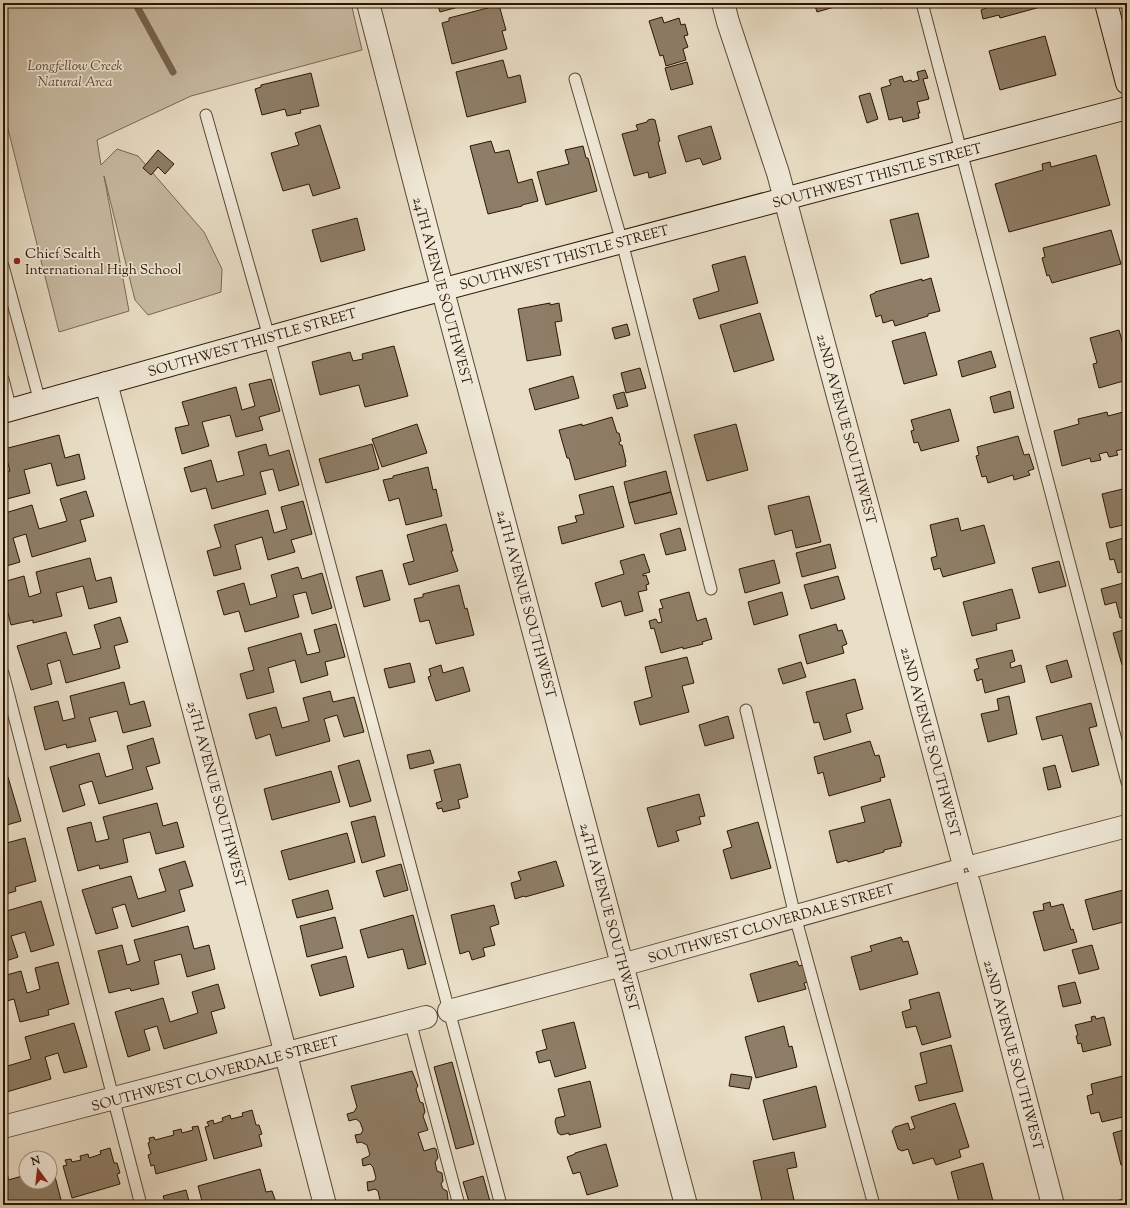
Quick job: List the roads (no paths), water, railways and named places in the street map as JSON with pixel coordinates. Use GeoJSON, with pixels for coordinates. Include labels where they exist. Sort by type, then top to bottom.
{"type":"FeatureCollection","features":[{"type":"Feature","properties":{"kind":"street","name":"24TH AVENUE SOUTHWEST"},"geometry":{"type":"LineString","coordinates":[[368,3],[442,289],[686,1205]]}},
{"type":"Feature","properties":{"kind":"street","name":"22ND AVENUE SOUTHWEST"},"geometry":{"type":"LineString","coordinates":[[723,3],[772,153],[785,199],[965,869],[1053,1205]]}},
{"type":"Feature","properties":{"kind":"street"},"geometry":{"type":"LineString","coordinates":[[1106,3],[1127,83]]}},
{"type":"Feature","properties":{"kind":"street","name":"SOUTHWEST THISTLE STREET"},"geometry":{"type":"LineString","coordinates":[[7,411],[442,289],[1127,108]]}},
{"type":"Feature","properties":{"kind":"street","name":"25TH AVENUE SOUTHWEST"},"geometry":{"type":"LineString","coordinates":[[106,383],[325,1205]]}},
{"type":"Feature","properties":{"kind":"street","name":"SOUTHWEST CLOVERDALE STREET"},"geometry":{"type":"LineString","coordinates":[[449,1011],[1127,826]]}},
{"type":"Feature","properties":{"kind":"street","name":"SOUTHWEST CLOVERDALE STREET"},"geometry":{"type":"LineString","coordinates":[[3,1128],[286,1055],[418,1019]]}},
{"type":"Feature","properties":{"kind":"lane"},"geometry":{"type":"LineString","coordinates":[[922,3],[960,153],[1127,782]]}},
{"type":"Feature","properties":{"kind":"lane"},"geometry":{"type":"LineString","coordinates":[[575,79],[622,242],[711,589]]}},
{"type":"Feature","properties":{"kind":"lane"},"geometry":{"type":"LineString","coordinates":[[206,115],[269,337],[501,1205]]}},
{"type":"Feature","properties":{"kind":"lane"},"geometry":{"type":"LineString","coordinates":[[3,266],[40,402]]}},
{"type":"Feature","properties":{"kind":"lane"},"geometry":{"type":"LineString","coordinates":[[3,379],[7,411]]}},
{"type":"Feature","properties":{"kind":"lane"},"geometry":{"type":"LineString","coordinates":[[3,673],[141,1205]]}},
{"type":"Feature","properties":{"kind":"lane"},"geometry":{"type":"LineString","coordinates":[[746,710],[795,916],[874,1205]]}},
{"type":"Feature","properties":{"kind":"lane"},"geometry":{"type":"LineString","coordinates":[[418,1019],[459,1205]]}},
{"type":"Feature","properties":{"kind":"waterway"},"geometry":{"type":"LineString","coordinates":[[135,3],[173,72]]}},
{"type":"Feature","properties":{"kind":"place","name":"Chief Sealth International High School"},"geometry":{"type":"Point","coordinates":[17,261]}},
{"type":"Feature","properties":{"kind":"park label","name":"Longfellow Creek Natural Area"},"geometry":{"type":"Point","coordinates":[75,74]}}]}
